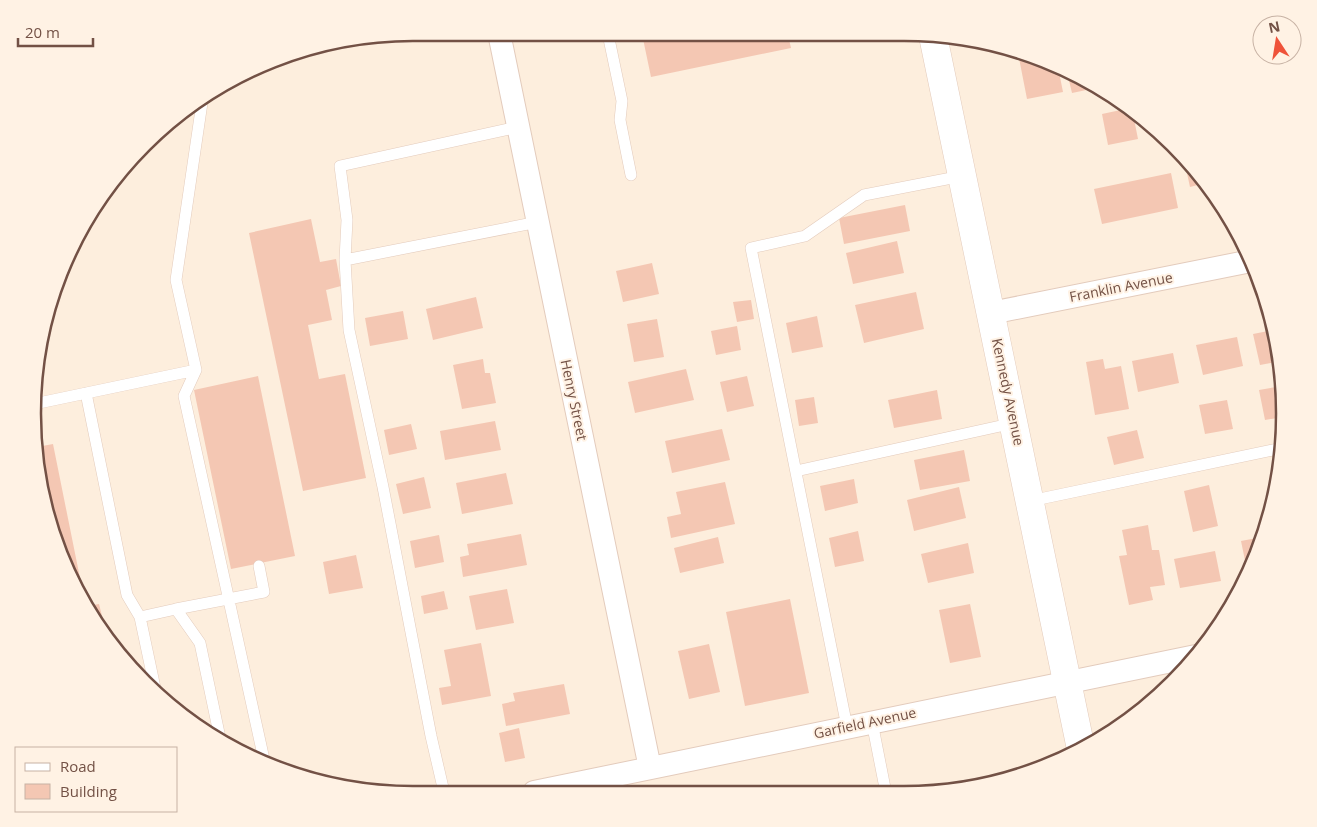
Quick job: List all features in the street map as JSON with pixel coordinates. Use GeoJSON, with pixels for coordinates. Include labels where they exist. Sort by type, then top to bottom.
{"type":"FeatureCollection","features":[{"type":"Feature","properties":{"kind":"street","name":"Henry Street"},"geometry":{"type":"LineString","coordinates":[[501,41],[650,768]]}},
{"type":"Feature","properties":{"kind":"street","name":"Kennedy Avenue"},"geometry":{"type":"LineString","coordinates":[[934,43],[1079,741]]}},
{"type":"Feature","properties":{"kind":"street","name":"Franklin Avenue"},"geometry":{"type":"LineString","coordinates":[[991,313],[1243,263]]}},
{"type":"Feature","properties":{"kind":"street","name":"Garfield Avenue"},"geometry":{"type":"LineString","coordinates":[[563,786],[1183,659]]}},
{"type":"Feature","properties":{"kind":"lane"},"geometry":{"type":"LineString","coordinates":[[609,41],[622,101],[620,120],[631,175]]}},
{"type":"Feature","properties":{"kind":"lane"},"geometry":{"type":"LineString","coordinates":[[201,108],[176,280],[196,370],[184,396],[263,753]]}},
{"type":"Feature","properties":{"kind":"lane"},"geometry":{"type":"LineString","coordinates":[[443,786],[431,736],[383,487],[349,330],[345,260],[347,220],[340,166],[518,127]]}},
{"type":"Feature","properties":{"kind":"lane"},"geometry":{"type":"LineString","coordinates":[[846,727],[751,248],[805,236],[864,195],[962,176]]}},
{"type":"Feature","properties":{"kind":"lane"},"geometry":{"type":"LineString","coordinates":[[345,260],[538,222]]}},
{"type":"Feature","properties":{"kind":"lane"},"geometry":{"type":"LineString","coordinates":[[41,402],[196,370]]}},
{"type":"Feature","properties":{"kind":"lane"},"geometry":{"type":"LineString","coordinates":[[86,393],[127,595],[140,617],[153,680]]}},
{"type":"Feature","properties":{"kind":"lane"},"geometry":{"type":"LineString","coordinates":[[796,471],[1014,423]]}},
{"type":"Feature","properties":{"kind":"lane"},"geometry":{"type":"LineString","coordinates":[[1030,500],[1274,450]]}},
{"type":"Feature","properties":{"kind":"lane"},"geometry":{"type":"LineString","coordinates":[[140,617],[176,608],[264,592],[258,566]]}},
{"type":"Feature","properties":{"kind":"lane"},"geometry":{"type":"LineString","coordinates":[[176,608],[200,643],[218,730]]}},
{"type":"Feature","properties":{"kind":"lane"},"geometry":{"type":"LineString","coordinates":[[872,722],[884,786]]}},
{"type":"Feature","properties":{"kind":"building"},"geometry":{"type":"Polygon","coordinates":[[[643,41],[789,41],[791,48],[651,77],[643,41]]]}},
{"type":"Feature","properties":{"kind":"building"},"geometry":{"type":"Polygon","coordinates":[[[1019,60],[1060,76],[1063,92],[1027,99],[1019,60]]]}},
{"type":"Feature","properties":{"kind":"building"},"geometry":{"type":"Polygon","coordinates":[[[1069,81],[1088,90],[1072,93],[1069,81]]]}},
{"type":"Feature","properties":{"kind":"building"},"geometry":{"type":"Polygon","coordinates":[[[1119,110],[1135,122],[1138,139],[1108,145],[1102,114],[1119,110]]]}},
{"type":"Feature","properties":{"kind":"building"},"geometry":{"type":"Polygon","coordinates":[[[1171,173],[1178,208],[1102,224],[1094,189],[1171,173]]]}},
{"type":"Feature","properties":{"kind":"building"},"geometry":{"type":"Polygon","coordinates":[[[1187,173],[1197,185],[1190,187],[1187,173]]]}},
{"type":"Feature","properties":{"kind":"building"},"geometry":{"type":"Polygon","coordinates":[[[905,205],[910,231],[844,244],[839,218],[905,205]]]}},
{"type":"Feature","properties":{"kind":"building"},"geometry":{"type":"Polygon","coordinates":[[[311,219],[320,262],[336,259],[341,286],[326,290],[332,320],[308,325],[319,379],[345,374],[366,478],[303,491],[249,233],[311,219]]]}},
{"type":"Feature","properties":{"kind":"building"},"geometry":{"type":"Polygon","coordinates":[[[897,241],[904,273],[853,284],[846,253],[897,241]]]}},
{"type":"Feature","properties":{"kind":"building"},"geometry":{"type":"Polygon","coordinates":[[[652,263],[659,294],[623,302],[616,271],[652,263]]]}},
{"type":"Feature","properties":{"kind":"building"},"geometry":{"type":"Polygon","coordinates":[[[916,292],[924,329],[864,343],[855,305],[916,292]]]}},
{"type":"Feature","properties":{"kind":"building"},"geometry":{"type":"Polygon","coordinates":[[[476,297],[483,328],[433,340],[426,309],[476,297]]]}},
{"type":"Feature","properties":{"kind":"building"},"geometry":{"type":"Polygon","coordinates":[[[751,300],[754,319],[737,322],[733,302],[751,300]]]}},
{"type":"Feature","properties":{"kind":"building"},"geometry":{"type":"Polygon","coordinates":[[[403,311],[408,339],[370,346],[365,318],[403,311]]]}},
{"type":"Feature","properties":{"kind":"building"},"geometry":{"type":"Polygon","coordinates":[[[817,316],[823,347],[792,353],[786,323],[817,316]]]}},
{"type":"Feature","properties":{"kind":"building"},"geometry":{"type":"Polygon","coordinates":[[[657,319],[664,357],[634,362],[627,324],[657,319]]]}},
{"type":"Feature","properties":{"kind":"building"},"geometry":{"type":"Polygon","coordinates":[[[737,326],[741,350],[716,355],[711,331],[737,326]]]}},
{"type":"Feature","properties":{"kind":"building"},"geometry":{"type":"Polygon","coordinates":[[[1267,331],[1273,363],[1260,365],[1253,334],[1267,331]]]}},
{"type":"Feature","properties":{"kind":"building"},"geometry":{"type":"Polygon","coordinates":[[[1237,337],[1243,366],[1203,375],[1196,345],[1237,337]]]}},
{"type":"Feature","properties":{"kind":"building"},"geometry":{"type":"Polygon","coordinates":[[[1173,353],[1179,383],[1138,392],[1132,361],[1173,353]]]}},
{"type":"Feature","properties":{"kind":"building"},"geometry":{"type":"Polygon","coordinates":[[[483,359],[485,373],[490,373],[496,403],[462,409],[453,365],[483,359]]]}},
{"type":"Feature","properties":{"kind":"building"},"geometry":{"type":"Polygon","coordinates":[[[1103,359],[1105,369],[1121,366],[1129,409],[1095,415],[1086,362],[1103,359]]]}},
{"type":"Feature","properties":{"kind":"building"},"geometry":{"type":"Polygon","coordinates":[[[686,369],[694,400],[635,413],[628,382],[686,369]]]}},
{"type":"Feature","properties":{"kind":"building"},"geometry":{"type":"Polygon","coordinates":[[[258,376],[295,556],[231,569],[194,390],[258,376]]]}},
{"type":"Feature","properties":{"kind":"building"},"geometry":{"type":"Polygon","coordinates":[[[747,376],[754,406],[727,412],[720,382],[747,376]]]}},
{"type":"Feature","properties":{"kind":"building"},"geometry":{"type":"Polygon","coordinates":[[[1275,387],[1276,418],[1265,420],[1259,390],[1275,387]]]}},
{"type":"Feature","properties":{"kind":"building"},"geometry":{"type":"Polygon","coordinates":[[[937,390],[942,419],[894,428],[888,400],[937,390]]]}},
{"type":"Feature","properties":{"kind":"building"},"geometry":{"type":"Polygon","coordinates":[[[814,397],[818,423],[799,426],[795,400],[814,397]]]}},
{"type":"Feature","properties":{"kind":"building"},"geometry":{"type":"Polygon","coordinates":[[[1227,400],[1233,429],[1205,434],[1199,405],[1227,400]]]}},
{"type":"Feature","properties":{"kind":"building"},"geometry":{"type":"Polygon","coordinates":[[[495,421],[501,450],[445,460],[440,431],[495,421]]]}},
{"type":"Feature","properties":{"kind":"building"},"geometry":{"type":"Polygon","coordinates":[[[411,424],[417,449],[389,455],[384,430],[411,424]]]}},
{"type":"Feature","properties":{"kind":"building"},"geometry":{"type":"Polygon","coordinates":[[[722,429],[730,460],[672,473],[665,441],[722,429]]]}},
{"type":"Feature","properties":{"kind":"building"},"geometry":{"type":"Polygon","coordinates":[[[1137,430],[1144,458],[1114,465],[1107,437],[1137,430]]]}},
{"type":"Feature","properties":{"kind":"building"},"geometry":{"type":"Polygon","coordinates":[[[53,444],[80,578],[61,533],[54,510],[48,486],[43,446],[53,444]]]}},
{"type":"Feature","properties":{"kind":"building"},"geometry":{"type":"Polygon","coordinates":[[[964,450],[970,481],[920,490],[914,460],[964,450]]]}},
{"type":"Feature","properties":{"kind":"building"},"geometry":{"type":"Polygon","coordinates":[[[506,473],[513,504],[462,514],[456,483],[506,473]]]}},
{"type":"Feature","properties":{"kind":"building"},"geometry":{"type":"Polygon","coordinates":[[[424,477],[431,508],[403,514],[396,484],[424,477]]]}},
{"type":"Feature","properties":{"kind":"building"},"geometry":{"type":"Polygon","coordinates":[[[854,479],[858,503],[825,511],[820,486],[854,479]]]}},
{"type":"Feature","properties":{"kind":"building"},"geometry":{"type":"Polygon","coordinates":[[[725,482],[735,524],[671,538],[667,517],[681,514],[676,492],[725,482]]]}},
{"type":"Feature","properties":{"kind":"building"},"geometry":{"type":"Polygon","coordinates":[[[1209,485],[1218,526],[1193,532],[1184,491],[1209,485]]]}},
{"type":"Feature","properties":{"kind":"building"},"geometry":{"type":"Polygon","coordinates":[[[959,487],[966,518],[914,531],[907,500],[959,487]]]}},
{"type":"Feature","properties":{"kind":"building"},"geometry":{"type":"Polygon","coordinates":[[[1148,525],[1152,550],[1159,550],[1165,585],[1150,587],[1153,600],[1129,605],[1119,556],[1127,555],[1122,530],[1148,525]]]}},
{"type":"Feature","properties":{"kind":"building"},"geometry":{"type":"Polygon","coordinates":[[[858,531],[864,561],[835,567],[829,538],[858,531]]]}},
{"type":"Feature","properties":{"kind":"building"},"geometry":{"type":"Polygon","coordinates":[[[521,534],[527,565],[463,577],[460,557],[469,555],[467,544],[521,534]]]}},
{"type":"Feature","properties":{"kind":"building"},"geometry":{"type":"Polygon","coordinates":[[[439,535],[444,562],[415,568],[410,541],[439,535]]]}},
{"type":"Feature","properties":{"kind":"building"},"geometry":{"type":"Polygon","coordinates":[[[718,537],[724,563],[680,573],[674,548],[718,537]]]}},
{"type":"Feature","properties":{"kind":"building"},"geometry":{"type":"Polygon","coordinates":[[[1254,539],[1245,560],[1241,541],[1254,539]]]}},
{"type":"Feature","properties":{"kind":"building"},"geometry":{"type":"Polygon","coordinates":[[[968,543],[974,573],[928,583],[921,554],[968,543]]]}},
{"type":"Feature","properties":{"kind":"building"},"geometry":{"type":"Polygon","coordinates":[[[1215,551],[1221,581],[1180,588],[1174,559],[1215,551]]]}},
{"type":"Feature","properties":{"kind":"building"},"geometry":{"type":"Polygon","coordinates":[[[356,555],[363,588],[329,594],[323,562],[356,555]]]}},
{"type":"Feature","properties":{"kind":"building"},"geometry":{"type":"Polygon","coordinates":[[[507,589],[514,623],[476,630],[469,596],[507,589]]]}},
{"type":"Feature","properties":{"kind":"building"},"geometry":{"type":"Polygon","coordinates":[[[444,591],[448,609],[424,614],[421,596],[444,591]]]}},
{"type":"Feature","properties":{"kind":"building"},"geometry":{"type":"Polygon","coordinates":[[[790,599],[809,693],[745,706],[726,612],[790,599]]]}},
{"type":"Feature","properties":{"kind":"building"},"geometry":{"type":"Polygon","coordinates":[[[99,604],[102,618],[94,605],[99,604]]]}},
{"type":"Feature","properties":{"kind":"building"},"geometry":{"type":"Polygon","coordinates":[[[970,604],[981,657],[950,663],[939,610],[970,604]]]}},
{"type":"Feature","properties":{"kind":"building"},"geometry":{"type":"Polygon","coordinates":[[[481,643],[491,696],[442,705],[439,688],[451,686],[444,650],[481,643]]]}},
{"type":"Feature","properties":{"kind":"building"},"geometry":{"type":"Polygon","coordinates":[[[709,644],[720,692],[689,699],[678,651],[709,644]]]}},
{"type":"Feature","properties":{"kind":"building"},"geometry":{"type":"Polygon","coordinates":[[[564,684],[570,714],[506,726],[502,704],[515,701],[513,693],[564,684]]]}},
{"type":"Feature","properties":{"kind":"building"},"geometry":{"type":"Polygon","coordinates":[[[519,728],[525,758],[505,762],[499,733],[519,728]]]}}]}
